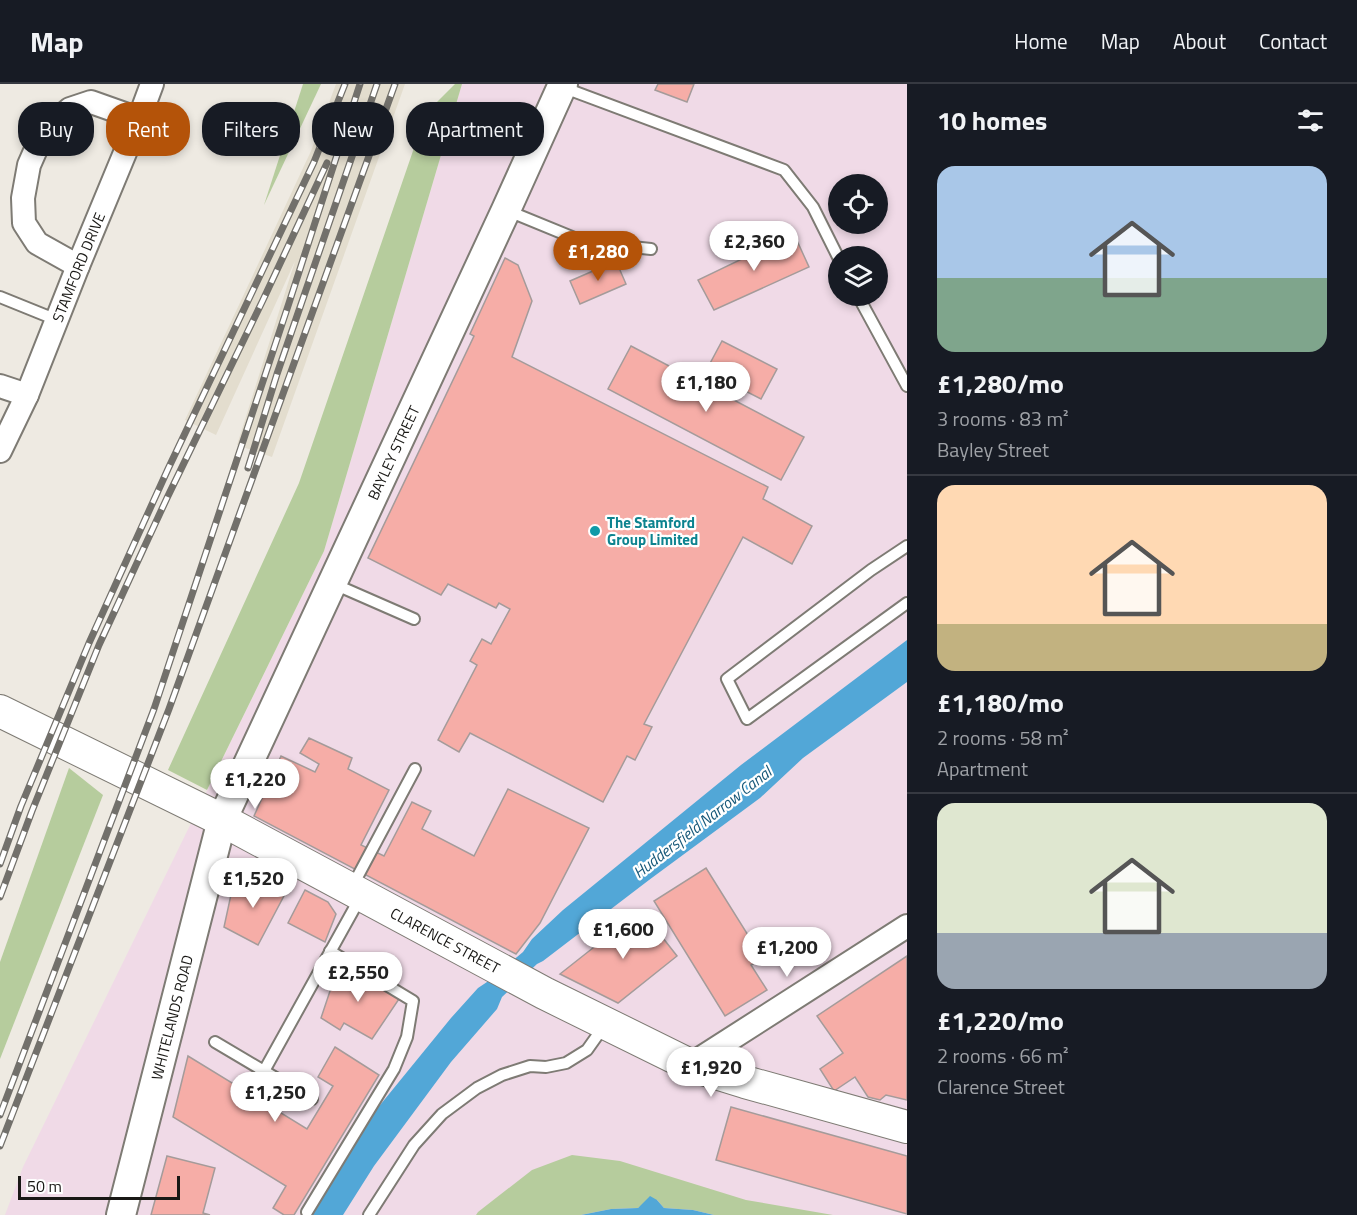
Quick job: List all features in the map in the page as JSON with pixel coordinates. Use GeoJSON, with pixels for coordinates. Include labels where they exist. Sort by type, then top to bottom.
{"type":"FeatureCollection","features":[{"type":"Feature","properties":{"kind":"main road","name":"CLARENCE STREET"},"geometry":{"type":"LineString","coordinates":[[0,711],[222,820],[544,993],[690,1065],[907,1127]]}},
{"type":"Feature","properties":{"kind":"street","name":"STAMFORD DRIVE"},"geometry":{"type":"LineString","coordinates":[[145,102],[152,84]]}},
{"type":"Feature","properties":{"kind":"street","name":"BAYLEY STREET"},"geometry":{"type":"LineString","coordinates":[[222,820],[562,85]]}},
{"type":"Feature","properties":{"kind":"street"},"geometry":{"type":"LineString","coordinates":[[78,266],[37,243],[24,223],[23,198],[29,165],[40,140],[52,124],[70,109],[91,102],[106,107]]}},
{"type":"Feature","properties":{"kind":"street","name":"STAMFORD DRIVE"},"geometry":{"type":"LineString","coordinates":[[0,451],[27,395],[124,156]]}},
{"type":"Feature","properties":{"kind":"street"},"geometry":{"type":"LineString","coordinates":[[0,386],[27,395]]}},
{"type":"Feature","properties":{"kind":"street","name":"WHITELANDS ROAD"},"geometry":{"type":"LineString","coordinates":[[121,1215],[222,820]]}},
{"type":"Feature","properties":{"kind":"street"},"geometry":{"type":"LineString","coordinates":[[690,1065],[907,926]]}},
{"type":"Feature","properties":{"kind":"lane"},"geometry":{"type":"LineString","coordinates":[[562,85],[784,170],[813,207],[832,246]]}},
{"type":"Feature","properties":{"kind":"lane"},"geometry":{"type":"LineString","coordinates":[[506,210],[584,242],[651,249]]}},
{"type":"Feature","properties":{"kind":"lane"},"geometry":{"type":"LineString","coordinates":[[0,297],[57,320]]}},
{"type":"Feature","properties":{"kind":"lane"},"geometry":{"type":"LineString","coordinates":[[863,306],[907,386]]}},
{"type":"Feature","properties":{"kind":"lane"},"geometry":{"type":"LineString","coordinates":[[907,546],[727,680],[747,719],[907,603]]}},
{"type":"Feature","properties":{"kind":"lane"},"geometry":{"type":"LineString","coordinates":[[332,583],[414,619]]}},
{"type":"Feature","properties":{"kind":"lane"},"geometry":{"type":"LineString","coordinates":[[264,1071],[330,951],[415,769]]}},
{"type":"Feature","properties":{"kind":"lane"},"geometry":{"type":"LineString","coordinates":[[307,1212],[394,1069],[407,1036],[413,1000],[330,951]]}},
{"type":"Feature","properties":{"kind":"lane"},"geometry":{"type":"LineString","coordinates":[[369,1215],[414,1145],[442,1114],[477,1088],[502,1075],[530,1066],[546,1067],[566,1063],[587,1050],[606,1023]]}},
{"type":"Feature","properties":{"kind":"lane"},"geometry":{"type":"LineString","coordinates":[[215,1042],[312,1099]]}},
{"type":"Feature","properties":{"kind":"shaded area"},"geometry":{"type":"Polygon","coordinates":[[[336,84],[405,84],[394,115],[394,102],[329,102],[336,84]]]}},
{"type":"Feature","properties":{"kind":"shaded area"},"geometry":{"type":"Polygon","coordinates":[[[462,84],[907,84],[907,1215],[5,1215],[23,1167],[324,551],[441,156],[544,156],[544,102],[457,102],[462,84]]]}},
{"type":"Feature","properties":{"kind":"shaded area"},"geometry":{"type":"Polygon","coordinates":[[[312,148],[312,156],[379,156],[272,457],[237,445],[295,261],[216,435],[185,420],[312,148]]]}},
{"type":"Feature","properties":{"kind":"green space"},"geometry":{"type":"Polygon","coordinates":[[[303,84],[321,84],[300,129],[300,102],[297,102],[303,84]]]}},
{"type":"Feature","properties":{"kind":"green space"},"geometry":{"type":"Polygon","coordinates":[[[455,84],[462,84],[457,102],[437,102],[455,84]]]}},
{"type":"Feature","properties":{"kind":"green space"},"geometry":{"type":"Polygon","coordinates":[[[280,156],[287,156],[264,205],[280,156]]]}},
{"type":"Feature","properties":{"kind":"green space"},"geometry":{"type":"Polygon","coordinates":[[[411,156],[441,156],[324,551],[207,790],[168,770],[299,483],[411,156]]]}},
{"type":"Feature","properties":{"kind":"green space"},"geometry":{"type":"Polygon","coordinates":[[[69,768],[103,795],[0,1059],[0,962],[69,768]]]}},
{"type":"Feature","properties":{"kind":"green space"},"geometry":{"type":"Polygon","coordinates":[[[572,1155],[620,1161],[746,1200],[833,1215],[714,1215],[693,1210],[664,1208],[657,1200],[645,1203],[638,1208],[611,1209],[581,1215],[476,1215],[532,1170],[572,1155]]]}},
{"type":"Feature","properties":{"kind":"water","name":"Huddersfield Narrow Canal"},"geometry":{"type":"Polygon","coordinates":[[[907,640],[907,682],[803,758],[760,798],[537,964],[502,997],[497,1009],[451,1062],[374,1166],[343,1215],[312,1215],[341,1162],[376,1110],[478,988],[523,952],[532,939],[563,910],[741,765],[907,640]]]}},
{"type":"Feature","properties":{"kind":"water"},"geometry":{"type":"Polygon","coordinates":[[[650,1196],[664,1208],[693,1210],[714,1215],[581,1215],[611,1209],[638,1208],[650,1196]]]}},
{"type":"Feature","properties":{"kind":"building"},"geometry":{"type":"Polygon","coordinates":[[[658,84],[694,84],[687,102],[655,90],[658,84]]]}},
{"type":"Feature","properties":{"kind":"building"},"geometry":{"type":"Polygon","coordinates":[[[794,234],[809,267],[714,310],[698,280],[794,234]]]}},
{"type":"Feature","properties":{"kind":"building","name":"The Stamford Group Limited"},"geometry":{"type":"Polygon","coordinates":[[[505,258],[518,265],[532,301],[512,357],[768,487],[763,499],[812,526],[792,564],[743,537],[644,724],[652,727],[635,760],[627,756],[603,802],[470,733],[459,752],[438,740],[477,665],[470,661],[482,639],[491,644],[510,609],[499,603],[496,608],[448,584],[441,595],[368,558],[474,336],[470,334],[505,258]]]}},
{"type":"Feature","properties":{"kind":"building"},"geometry":{"type":"Polygon","coordinates":[[[616,261],[626,284],[580,304],[570,281],[616,261]]]}},
{"type":"Feature","properties":{"kind":"building"},"geometry":{"type":"Polygon","coordinates":[[[722,341],[777,369],[761,399],[706,371],[722,341]]]}},
{"type":"Feature","properties":{"kind":"building"},"geometry":{"type":"Polygon","coordinates":[[[631,346],[804,437],[781,480],[608,389],[631,346]]]}},
{"type":"Feature","properties":{"kind":"building"},"geometry":{"type":"Polygon","coordinates":[[[309,738],[352,758],[348,769],[389,790],[361,845],[384,856],[412,802],[431,811],[422,829],[474,856],[508,789],[589,828],[540,923],[516,954],[254,816],[281,756],[315,772],[319,764],[300,753],[309,738]]]}},
{"type":"Feature","properties":{"kind":"building"},"geometry":{"type":"Polygon","coordinates":[[[706,868],[763,959],[751,965],[767,990],[725,1016],[654,901],[706,868]]]}},
{"type":"Feature","properties":{"kind":"building"},"geometry":{"type":"Polygon","coordinates":[[[261,879],[286,892],[258,945],[224,927],[232,890],[261,879]]]}},
{"type":"Feature","properties":{"kind":"building"},"geometry":{"type":"Polygon","coordinates":[[[305,890],[328,902],[336,914],[325,942],[288,923],[305,890]]]}},
{"type":"Feature","properties":{"kind":"building"},"geometry":{"type":"Polygon","coordinates":[[[641,910],[677,956],[618,1003],[560,974],[641,910]]]}},
{"type":"Feature","properties":{"kind":"building"},"geometry":{"type":"Polygon","coordinates":[[[907,956],[907,1100],[886,1095],[880,1100],[868,1097],[855,1077],[834,1091],[820,1069],[843,1053],[817,1016],[907,956]]]}},
{"type":"Feature","properties":{"kind":"building"},"geometry":{"type":"Polygon","coordinates":[[[344,964],[399,999],[372,1039],[344,1023],[340,1030],[321,1018],[334,979],[344,964]]]}},
{"type":"Feature","properties":{"kind":"building"},"geometry":{"type":"Polygon","coordinates":[[[335,1047],[379,1075],[294,1215],[284,1215],[273,1208],[286,1186],[173,1117],[188,1056],[307,1129],[333,1086],[318,1077],[335,1047]]]}},
{"type":"Feature","properties":{"kind":"building"},"geometry":{"type":"Polygon","coordinates":[[[731,1107],[907,1156],[907,1214],[716,1160],[731,1107]]]}},
{"type":"Feature","properties":{"kind":"building"},"geometry":{"type":"Polygon","coordinates":[[[167,1156],[215,1168],[203,1213],[210,1215],[151,1215],[167,1156]]]}},
{"type":"Feature","properties":{"kind":"railway"},"geometry":{"type":"LineString","coordinates":[[0,864],[21,806],[89,643],[168,469],[314,162],[345,84]]}},
{"type":"Feature","properties":{"kind":"railway"},"geometry":{"type":"LineString","coordinates":[[0,1115],[154,709],[360,84]]}},
{"type":"Feature","properties":{"kind":"railway"},"geometry":{"type":"LineString","coordinates":[[248,468],[277,374],[377,84]]}},
{"type":"Feature","properties":{"kind":"railway"},"geometry":{"type":"LineString","coordinates":[[0,1146],[169,709],[395,84]]}},
{"type":"Feature","properties":{"kind":"railway"},"geometry":{"type":"LineString","coordinates":[[0,897],[99,645],[327,163]]}},
{"type":"Feature","properties":{"kind":"place","name":"The Stamford Group Limited"},"geometry":{"type":"Point","coordinates":[595,531]}}]}
